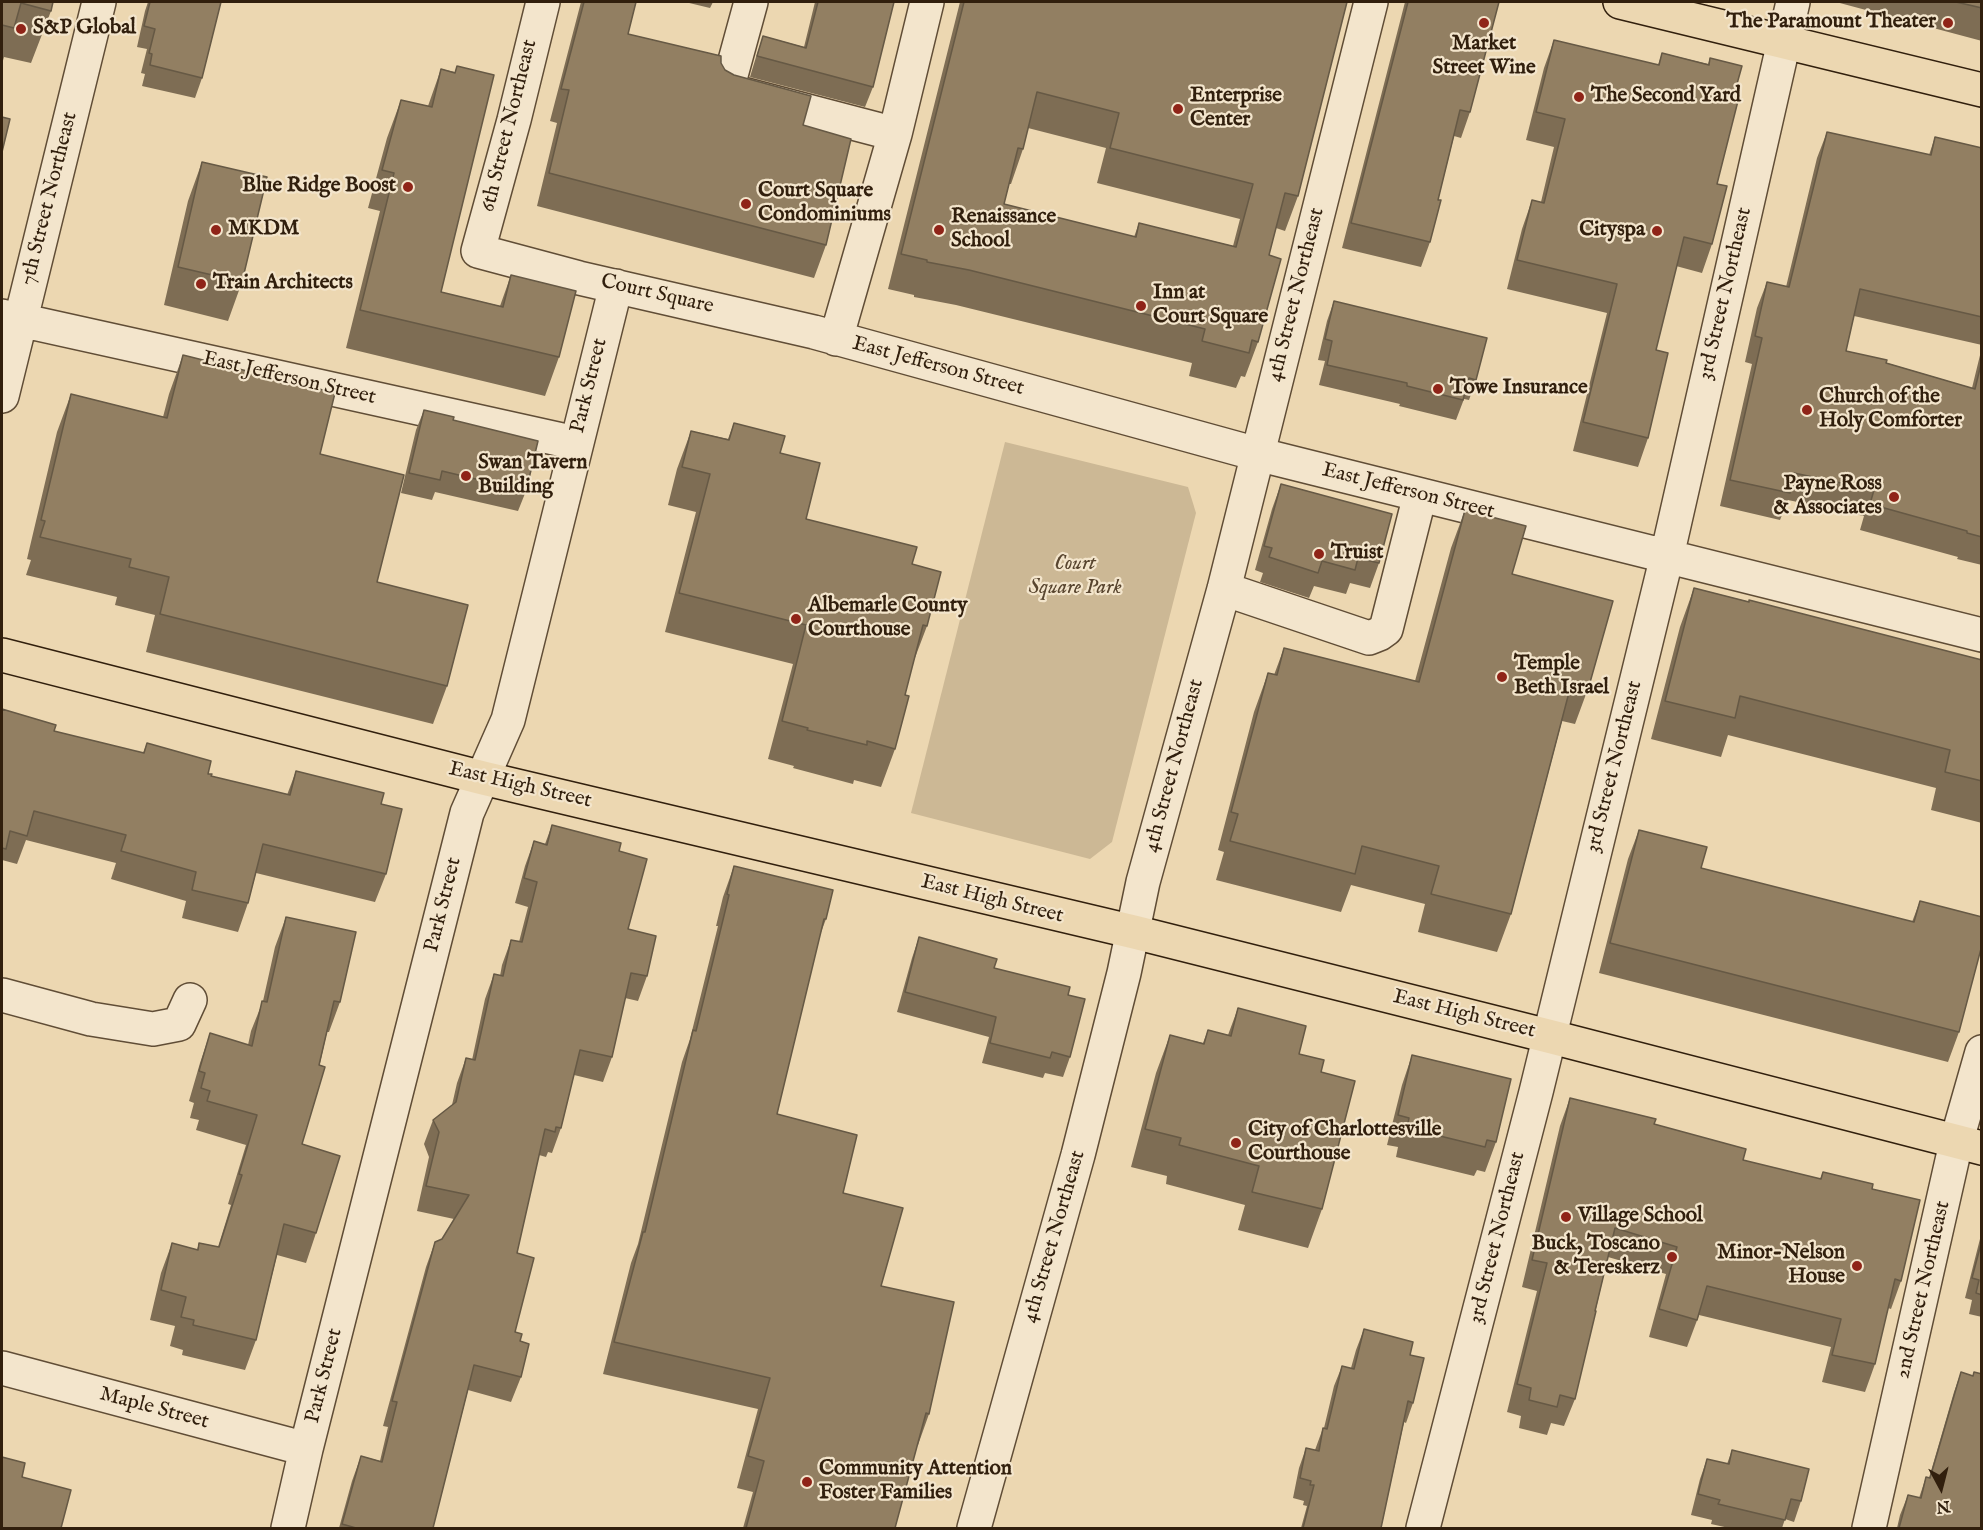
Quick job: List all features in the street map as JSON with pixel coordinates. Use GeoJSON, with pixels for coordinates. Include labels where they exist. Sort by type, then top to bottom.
{"type":"FeatureCollection","features":[{"type":"Feature","properties":{"kind":"main road"},"geometry":{"type":"LineString","coordinates":[[1620,2],[1982,90]]}},
{"type":"Feature","properties":{"kind":"main road","name":"East High Street"},"geometry":{"type":"LineString","coordinates":[[2,655],[483,778],[1134,932],[1969,1145]]}},
{"type":"Feature","properties":{"kind":"street","name":"7th Street Northeast"},"geometry":{"type":"LineString","coordinates":[[2,396],[11,318],[99,2]]}},
{"type":"Feature","properties":{"kind":"street","name":"6th Street Northeast"},"geometry":{"type":"LineString","coordinates":[[478,251],[543,2]]}},
{"type":"Feature","properties":{"kind":"street"},"geometry":{"type":"LineString","coordinates":[[751,2],[727,90],[895,134]]}},
{"type":"Feature","properties":{"kind":"street"},"geometry":{"type":"LineString","coordinates":[[836,339],[895,134],[927,2]]}},
{"type":"Feature","properties":{"kind":"street","name":"4th Street Northeast"},"geometry":{"type":"LineString","coordinates":[[974,1528],[1078,1155],[1134,932],[1143,882],[1224,589],[1371,2]]}},
{"type":"Feature","properties":{"kind":"street","name":"3rd Street Northeast"},"geometry":{"type":"LineString","coordinates":[[1423,1528],[1530,1114],[1667,556],[1793,2]]}},
{"type":"Feature","properties":{"kind":"street","name":"Court Square"},"geometry":{"type":"LineString","coordinates":[[478,251],[836,339]]}},
{"type":"Feature","properties":{"kind":"street","name":"Park Street"},"geometry":{"type":"LineString","coordinates":[[288,1528],[467,813],[508,720],[615,286]]}},
{"type":"Feature","properties":{"kind":"street","name":"East Jefferson Street"},"geometry":{"type":"LineString","coordinates":[[11,318],[576,443]]}},
{"type":"Feature","properties":{"kind":"street","name":"East Jefferson Street"},"geometry":{"type":"LineString","coordinates":[[836,339],[1257,454],[1982,635]]}},
{"type":"Feature","properties":{"kind":"street"},"geometry":{"type":"LineString","coordinates":[[1224,589],[1369,638],[1379,634],[1386,629],[1420,495]]}},
{"type":"Feature","properties":{"kind":"street"},"geometry":{"type":"LineString","coordinates":[[2,994],[91,1019],[153,1029],[179,1024],[190,1000]]}},
{"type":"Feature","properties":{"kind":"street","name":"2nd Street Northeast"},"geometry":{"type":"LineString","coordinates":[[1869,1528],[1969,1145],[1982,1052]]}},
{"type":"Feature","properties":{"kind":"street","name":"Maple Street"},"geometry":{"type":"LineString","coordinates":[[2,1368],[306,1449]]}},
{"type":"Feature","properties":{"kind":"green space","name":"Court Square Park"},"geometry":{"type":"Polygon","coordinates":[[[1005,442],[1188,487],[1196,513],[1112,842],[1090,859],[911,813],[1005,442]]]}},
{"type":"Feature","properties":{"kind":"building"},"geometry":{"type":"Polygon","coordinates":[[[2,2],[53,2],[51,11],[21,3],[14,28],[2,25],[2,2]]]}},
{"type":"Feature","properties":{"kind":"building"},"geometry":{"type":"Polygon","coordinates":[[[150,2],[221,2],[202,78],[150,65],[152,54],[149,53],[155,29],[144,26],[150,2]]]}},
{"type":"Feature","properties":{"kind":"building"},"geometry":{"type":"Polygon","coordinates":[[[584,2],[636,2],[628,34],[721,56],[721,63],[725,70],[734,75],[811,96],[803,125],[851,139],[826,245],[549,173],[569,90],[561,89],[584,2]]]}},
{"type":"Feature","properties":{"kind":"building"},"geometry":{"type":"Polygon","coordinates":[[[818,2],[894,2],[873,87],[757,56],[763,36],[806,48],[818,2]]]}},
{"type":"Feature","properties":{"kind":"building"},"geometry":{"type":"Polygon","coordinates":[[[964,2],[1347,2],[1298,196],[1285,193],[1269,255],[1281,259],[1258,342],[1252,340],[1249,353],[1202,341],[1205,329],[901,254],[964,2]],[[1037,92],[1023,149],[1018,148],[1004,204],[1136,237],[1139,223],[1236,247],[1253,184],[1110,148],[1119,113],[1037,92]]]}},
{"type":"Feature","properties":{"kind":"building"},"geometry":{"type":"Polygon","coordinates":[[[1408,2],[1499,2],[1470,112],[1460,110],[1430,242],[1351,223],[1408,2]]]}},
{"type":"Feature","properties":{"kind":"building"},"geometry":{"type":"Polygon","coordinates":[[[1956,2],[1982,2],[1982,8],[1956,2]]]}},
{"type":"Feature","properties":{"kind":"building"},"geometry":{"type":"Polygon","coordinates":[[[1554,40],[1659,65],[1662,53],[1709,65],[1710,58],[1742,66],[1735,91],[1740,93],[1717,184],[1727,186],[1712,244],[1684,237],[1656,350],[1668,353],[1648,438],[1583,422],[1617,284],[1517,260],[1532,200],[1544,203],[1565,119],[1536,112],[1554,40]]]}},
{"type":"Feature","properties":{"kind":"building"},"geometry":{"type":"Polygon","coordinates":[[[457,66],[494,75],[441,292],[503,307],[511,275],[576,291],[559,357],[360,310],[394,173],[382,170],[401,100],[432,107],[441,69],[455,73],[457,66]]]}},
{"type":"Feature","properties":{"kind":"building"},"geometry":{"type":"Polygon","coordinates":[[[2,117],[10,119],[2,152],[2,117]]]}},
{"type":"Feature","properties":{"kind":"building"},"geometry":{"type":"Polygon","coordinates":[[[1827,132],[1931,155],[1935,137],[1982,148],[1982,317],[1860,289],[1846,351],[1887,360],[1886,363],[1975,389],[1982,360],[1982,537],[1870,504],[1874,490],[1794,473],[1790,493],[1730,480],[1762,338],[1755,336],[1767,282],[1789,287],[1827,132]]]}},
{"type":"Feature","properties":{"kind":"building"},"geometry":{"type":"Polygon","coordinates":[[[202,162],[267,177],[242,282],[178,267],[202,162]]]}},
{"type":"Feature","properties":{"kind":"building"},"geometry":{"type":"Polygon","coordinates":[[[1334,301],[1487,338],[1476,380],[1469,378],[1463,400],[1407,386],[1407,383],[1327,365],[1332,341],[1325,339],[1334,301]]]}},
{"type":"Feature","properties":{"kind":"building"},"geometry":{"type":"Polygon","coordinates":[[[183,355],[335,393],[320,454],[404,475],[377,582],[468,605],[447,686],[160,614],[169,577],[129,567],[131,559],[40,537],[45,521],[41,520],[71,394],[167,418],[183,355]]]}},
{"type":"Feature","properties":{"kind":"building"},"geometry":{"type":"Polygon","coordinates":[[[424,410],[454,417],[453,420],[538,441],[526,491],[442,471],[440,480],[409,473],[424,410]]]}},
{"type":"Feature","properties":{"kind":"building","name":"Albemarle County Courthouse"},"geometry":{"type":"Polygon","coordinates":[[[734,423],[785,436],[780,453],[820,463],[806,519],[917,547],[912,564],[941,572],[927,626],[923,625],[905,695],[909,696],[895,749],[867,741],[867,745],[807,730],[808,728],[782,721],[806,625],[679,593],[710,474],[682,467],[691,431],[729,440],[734,423]]]}},
{"type":"Feature","properties":{"kind":"building","name":"Truist"},"geometry":{"type":"Polygon","coordinates":[[[1281,484],[1392,514],[1379,563],[1358,558],[1355,570],[1322,561],[1318,573],[1269,557],[1272,548],[1264,546],[1281,484]]]}},
{"type":"Feature","properties":{"kind":"building"},"geometry":{"type":"Polygon","coordinates":[[[1465,510],[1526,526],[1512,574],[1613,601],[1589,686],[1572,681],[1511,914],[1431,894],[1439,866],[1362,846],[1355,874],[1230,841],[1238,814],[1231,812],[1268,673],[1277,675],[1284,648],[1419,682],[1465,510]]]}},
{"type":"Feature","properties":{"kind":"building"},"geometry":{"type":"Polygon","coordinates":[[[1694,588],[1982,660],[1982,781],[1945,772],[1950,750],[1740,696],[1735,718],[1665,701],[1694,588]]]}},
{"type":"Feature","properties":{"kind":"building"},"geometry":{"type":"Polygon","coordinates":[[[2,709],[56,725],[54,731],[144,753],[147,743],[211,761],[208,774],[212,774],[211,776],[290,795],[296,771],[384,793],[381,804],[402,809],[386,874],[263,844],[248,903],[192,890],[196,872],[121,851],[126,835],[34,811],[27,836],[10,831],[6,849],[2,848],[2,709]]]}},
{"type":"Feature","properties":{"kind":"building"},"geometry":{"type":"Polygon","coordinates":[[[552,825],[621,843],[619,851],[647,859],[628,929],[656,936],[647,976],[631,973],[612,1057],[580,1050],[561,1128],[556,1127],[555,1132],[545,1129],[517,1253],[534,1258],[515,1332],[522,1334],[520,1341],[529,1344],[521,1377],[474,1365],[433,1528],[356,1528],[342,1524],[361,1456],[382,1462],[397,1402],[392,1401],[435,1242],[442,1239],[469,1195],[426,1186],[439,1132],[433,1120],[456,1102],[466,1058],[475,1060],[494,974],[503,976],[511,940],[522,942],[537,882],[524,878],[534,841],[547,845],[552,825]]]}},
{"type":"Feature","properties":{"kind":"building"},"geometry":{"type":"Polygon","coordinates":[[[1639,830],[1707,847],[1701,868],[1914,922],[1920,901],[1982,917],[1982,945],[1959,1032],[1610,943],[1639,830]]]}},
{"type":"Feature","properties":{"kind":"building"},"geometry":{"type":"Polygon","coordinates":[[[734,866],[833,890],[777,1114],[857,1135],[843,1193],[903,1208],[881,1286],[954,1302],[929,1414],[926,1413],[895,1528],[746,1528],[764,1461],[748,1456],[770,1378],[614,1342],[643,1232],[645,1232],[693,1030],[696,1031],[734,866]]]}},
{"type":"Feature","properties":{"kind":"building"},"geometry":{"type":"Polygon","coordinates":[[[286,917],[356,932],[340,1002],[334,1001],[319,1065],[325,1067],[302,1144],[340,1156],[316,1233],[284,1224],[256,1340],[193,1325],[194,1320],[181,1317],[186,1297],[161,1290],[172,1243],[198,1250],[199,1243],[219,1247],[242,1175],[239,1174],[257,1115],[207,1101],[210,1091],[201,1088],[205,1073],[199,1071],[210,1033],[252,1046],[262,1001],[267,1002],[286,917]]]}},
{"type":"Feature","properties":{"kind":"building"},"geometry":{"type":"Polygon","coordinates":[[[919,937],[997,959],[994,968],[1070,987],[1068,995],[1085,999],[1070,1057],[1052,1052],[1050,1058],[990,1043],[996,1017],[905,992],[919,937]]]}},
{"type":"Feature","properties":{"kind":"building","name":"City of Charlottesville Courthouse"},"geometry":{"type":"Polygon","coordinates":[[[1238,1008],[1306,1026],[1299,1054],[1324,1060],[1321,1072],[1355,1081],[1322,1209],[1252,1192],[1259,1166],[1179,1145],[1181,1138],[1145,1129],[1170,1035],[1204,1044],[1208,1030],[1231,1036],[1238,1008]]]}},
{"type":"Feature","properties":{"kind":"building"},"geometry":{"type":"Polygon","coordinates":[[[1412,1055],[1511,1079],[1496,1142],[1487,1140],[1485,1147],[1407,1128],[1409,1118],[1398,1115],[1412,1055]]]}},
{"type":"Feature","properties":{"kind":"building"},"geometry":{"type":"Polygon","coordinates":[[[1570,1098],[1656,1119],[1654,1124],[1746,1149],[1743,1160],[1821,1179],[1823,1172],[1873,1184],[1872,1189],[1920,1200],[1901,1281],[1895,1279],[1875,1364],[1832,1355],[1841,1319],[1707,1286],[1697,1320],[1659,1309],[1677,1247],[1615,1228],[1575,1399],[1560,1395],[1557,1407],[1529,1400],[1531,1388],[1517,1384],[1547,1263],[1532,1260],[1570,1098]]]}},
{"type":"Feature","properties":{"kind":"building"},"geometry":{"type":"Polygon","coordinates":[[[1982,1240],[1982,1295],[1976,1293],[1979,1280],[1972,1278],[1982,1240]]]}},
{"type":"Feature","properties":{"kind":"building"},"geometry":{"type":"Polygon","coordinates":[[[1364,1329],[1413,1342],[1410,1355],[1424,1358],[1413,1403],[1408,1401],[1381,1528],[1303,1528],[1314,1485],[1310,1485],[1311,1481],[1300,1478],[1306,1448],[1319,1451],[1323,1428],[1327,1429],[1342,1366],[1354,1369],[1364,1329]]]}},
{"type":"Feature","properties":{"kind":"building"},"geometry":{"type":"Polygon","coordinates":[[[1961,1372],[1973,1376],[1974,1372],[1982,1374],[1982,1528],[1899,1528],[1908,1495],[1921,1498],[1926,1477],[1930,1478],[1961,1372]]]}},
{"type":"Feature","properties":{"kind":"building"},"geometry":{"type":"Polygon","coordinates":[[[1732,1450],[1809,1469],[1801,1501],[1791,1499],[1785,1520],[1718,1504],[1720,1500],[1698,1494],[1707,1459],[1729,1464],[1732,1450]]]}},
{"type":"Feature","properties":{"kind":"building"},"geometry":{"type":"Polygon","coordinates":[[[2,1457],[25,1463],[22,1477],[71,1490],[61,1528],[2,1528],[2,1457]]]}},
{"type":"Feature","properties":{"kind":"place","name":"Market Street Wine"},"geometry":{"type":"Point","coordinates":[1484,23]}},
{"type":"Feature","properties":{"kind":"place","name":"The Paramount Theater"},"geometry":{"type":"Point","coordinates":[1948,23]}},
{"type":"Feature","properties":{"kind":"place","name":"S&P Global"},"geometry":{"type":"Point","coordinates":[21,29]}},
{"type":"Feature","properties":{"kind":"place","name":"The Second Yard"},"geometry":{"type":"Point","coordinates":[1579,97]}},
{"type":"Feature","properties":{"kind":"place","name":"Enterprise Center"},"geometry":{"type":"Point","coordinates":[1178,109]}},
{"type":"Feature","properties":{"kind":"place","name":"Blue Ridge Boost"},"geometry":{"type":"Point","coordinates":[408,187]}},
{"type":"Feature","properties":{"kind":"place","name":"Court Square Condominiums"},"geometry":{"type":"Point","coordinates":[746,204]}},
{"type":"Feature","properties":{"kind":"place","name":"MKDM"},"geometry":{"type":"Point","coordinates":[216,230]}},
{"type":"Feature","properties":{"kind":"place","name":"Renaissance School"},"geometry":{"type":"Point","coordinates":[939,230]}},
{"type":"Feature","properties":{"kind":"place","name":"Cityspa"},"geometry":{"type":"Point","coordinates":[1657,231]}},
{"type":"Feature","properties":{"kind":"place","name":"Train Architects"},"geometry":{"type":"Point","coordinates":[201,284]}},
{"type":"Feature","properties":{"kind":"place","name":"Inn at Court Square"},"geometry":{"type":"Point","coordinates":[1141,306]}},
{"type":"Feature","properties":{"kind":"place","name":"Towe Insurance"},"geometry":{"type":"Point","coordinates":[1438,389]}},
{"type":"Feature","properties":{"kind":"place","name":"Church of the Holy Comforter"},"geometry":{"type":"Point","coordinates":[1807,410]}},
{"type":"Feature","properties":{"kind":"place","name":"Swan Tavern Building"},"geometry":{"type":"Point","coordinates":[466,476]}},
{"type":"Feature","properties":{"kind":"place","name":"Payne Ross & Associates"},"geometry":{"type":"Point","coordinates":[1894,497]}},
{"type":"Feature","properties":{"kind":"place","name":"Truist"},"geometry":{"type":"Point","coordinates":[1319,554]}},
{"type":"Feature","properties":{"kind":"place","name":"Albemarle County Courthouse"},"geometry":{"type":"Point","coordinates":[796,619]}},
{"type":"Feature","properties":{"kind":"place","name":"Temple Beth Israel"},"geometry":{"type":"Point","coordinates":[1502,677]}},
{"type":"Feature","properties":{"kind":"place","name":"City of Charlottesville Courthouse"},"geometry":{"type":"Point","coordinates":[1236,1143]}},
{"type":"Feature","properties":{"kind":"place","name":"Village School"},"geometry":{"type":"Point","coordinates":[1566,1217]}},
{"type":"Feature","properties":{"kind":"place","name":"Buck, Toscano & Tereskerz"},"geometry":{"type":"Point","coordinates":[1672,1257]}},
{"type":"Feature","properties":{"kind":"place","name":"Minor-Nelson House"},"geometry":{"type":"Point","coordinates":[1857,1266]}},
{"type":"Feature","properties":{"kind":"place","name":"Community Attention Foster Families"},"geometry":{"type":"Point","coordinates":[807,1482]}}]}
